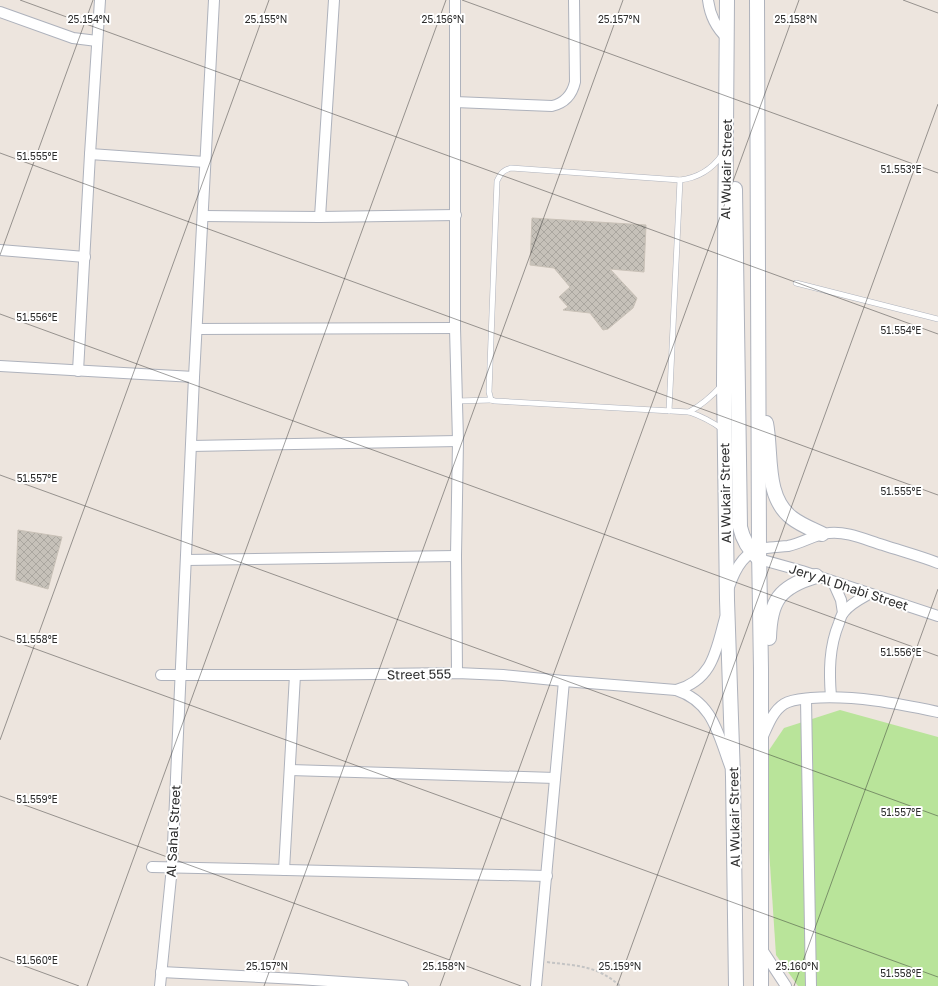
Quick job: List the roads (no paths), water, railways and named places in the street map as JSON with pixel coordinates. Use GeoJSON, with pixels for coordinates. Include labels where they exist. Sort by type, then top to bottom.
{"type":"FeatureCollection","features":[{"type":"Feature","properties":{"kind":"main road","name":"Al Wukair Street"},"geometry":{"type":"LineString","coordinates":[[727,0],[724,431],[727,606],[733,776],[736,986]]}},
{"type":"Feature","properties":{"kind":"main road","name":"Al Wukair Street"},"geometry":{"type":"LineString","coordinates":[[757,0],[759,412],[757,553],[761,669],[760,986]]}},
{"type":"Feature","properties":{"kind":"main road"},"geometry":{"type":"LineString","coordinates":[[727,149],[734,176],[736,201],[740,527],[742,537],[746,545],[757,553]]}},
{"type":"Feature","properties":{"kind":"main road"},"geometry":{"type":"LineString","coordinates":[[759,412],[766,422],[773,485],[778,499],[785,512],[791,518],[822,534]]}},
{"type":"Feature","properties":{"kind":"main road"},"geometry":{"type":"LineString","coordinates":[[761,669],[769,654],[771,616],[776,603],[782,594],[791,586],[802,580],[816,576]]}},
{"type":"Feature","properties":{"kind":"street"},"geometry":{"type":"LineString","coordinates":[[78,371],[100,0]]}},
{"type":"Feature","properties":{"kind":"street","name":"Al Sahal Street"},"geometry":{"type":"LineString","coordinates":[[160,986],[172,867],[194,377],[214,0]]}},
{"type":"Feature","properties":{"kind":"street"},"geometry":{"type":"LineString","coordinates":[[320,217],[334,0]]}},
{"type":"Feature","properties":{"kind":"street"},"geometry":{"type":"LineString","coordinates":[[455,0],[455,328],[458,442],[456,556],[457,673]]}},
{"type":"Feature","properties":{"kind":"street"},"geometry":{"type":"LineString","coordinates":[[455,102],[552,106],[558,105],[567,99],[573,91],[575,82],[574,0]]}},
{"type":"Feature","properties":{"kind":"street"},"geometry":{"type":"LineString","coordinates":[[708,0],[713,20],[727,38]]}},
{"type":"Feature","properties":{"kind":"street"},"geometry":{"type":"LineString","coordinates":[[0,12],[73,38],[97,41]]}},
{"type":"Feature","properties":{"kind":"street"},"geometry":{"type":"LineString","coordinates":[[90,154],[206,162]]}},
{"type":"Feature","properties":{"kind":"street"},"geometry":{"type":"LineString","coordinates":[[203,216],[320,217],[456,215]]}},
{"type":"Feature","properties":{"kind":"street"},"geometry":{"type":"LineString","coordinates":[[0,250],[85,257]]}},
{"type":"Feature","properties":{"kind":"street"},"geometry":{"type":"LineString","coordinates":[[197,329],[455,328]]}},
{"type":"Feature","properties":{"kind":"street"},"geometry":{"type":"LineString","coordinates":[[0,366],[194,377]]}},
{"type":"Feature","properties":{"kind":"street"},"geometry":{"type":"LineString","coordinates":[[191,446],[458,442]]}},
{"type":"Feature","properties":{"kind":"street","name":"Jery Al Dhabi Street"},"geometry":{"type":"LineString","coordinates":[[757,553],[800,543],[830,532],[846,534],[938,563]]}},
{"type":"Feature","properties":{"kind":"street"},"geometry":{"type":"LineString","coordinates":[[727,606],[729,587],[735,571],[745,558],[757,553]]}},
{"type":"Feature","properties":{"kind":"street","name":"Jery Al Dhabi Street"},"geometry":{"type":"LineString","coordinates":[[757,553],[832,582],[938,616]]}},
{"type":"Feature","properties":{"kind":"street"},"geometry":{"type":"LineString","coordinates":[[186,560],[456,556]]}},
{"type":"Feature","properties":{"kind":"street"},"geometry":{"type":"LineString","coordinates":[[832,582],[841,600],[843,613]]}},
{"type":"Feature","properties":{"kind":"street"},"geometry":{"type":"LineString","coordinates":[[831,697],[829,680],[831,651],[836,629],[843,613],[852,604],[869,594]]}},
{"type":"Feature","properties":{"kind":"street","name":"Street 555"},"geometry":{"type":"LineString","coordinates":[[676,690],[692,684],[704,674],[708,668],[714,655],[727,606]]}},
{"type":"Feature","properties":{"kind":"street","name":"Street 555"},"geometry":{"type":"LineString","coordinates":[[161,675],[295,676],[457,673],[503,675],[564,682],[676,690],[691,696],[708,711],[733,776]]}},
{"type":"Feature","properties":{"kind":"street"},"geometry":{"type":"LineString","coordinates":[[284,870],[295,676]]}},
{"type":"Feature","properties":{"kind":"street"},"geometry":{"type":"LineString","coordinates":[[536,986],[564,682]]}},
{"type":"Feature","properties":{"kind":"street"},"geometry":{"type":"LineString","coordinates":[[761,740],[774,714],[780,706],[788,701],[831,697],[877,700],[938,712]]}},
{"type":"Feature","properties":{"kind":"street"},"geometry":{"type":"LineString","coordinates":[[806,699],[811,986]]}},
{"type":"Feature","properties":{"kind":"street"},"geometry":{"type":"LineString","coordinates":[[290,770],[555,778]]}},
{"type":"Feature","properties":{"kind":"street"},"geometry":{"type":"LineString","coordinates":[[152,867],[547,876]]}},
{"type":"Feature","properties":{"kind":"street"},"geometry":{"type":"LineString","coordinates":[[760,947],[786,986]]}},
{"type":"Feature","properties":{"kind":"street"},"geometry":{"type":"LineString","coordinates":[[161,972],[298,983],[403,986]]}},
{"type":"Feature","properties":{"kind":"lane"},"geometry":{"type":"LineString","coordinates":[[491,400],[489,392],[497,181],[501,173],[511,168],[680,180],[689,179],[708,170],[716,164],[727,149]]}},
{"type":"Feature","properties":{"kind":"lane"},"geometry":{"type":"LineString","coordinates":[[668,411],[680,180]]}},
{"type":"Feature","properties":{"kind":"lane"},"geometry":{"type":"LineString","coordinates":[[796,283],[938,319]]}},
{"type":"Feature","properties":{"kind":"lane"},"geometry":{"type":"LineString","coordinates":[[689,412],[712,397],[724,383]]}},
{"type":"Feature","properties":{"kind":"lane"},"geometry":{"type":"LineString","coordinates":[[457,401],[491,400],[689,412],[711,421],[724,431]]}}]}
